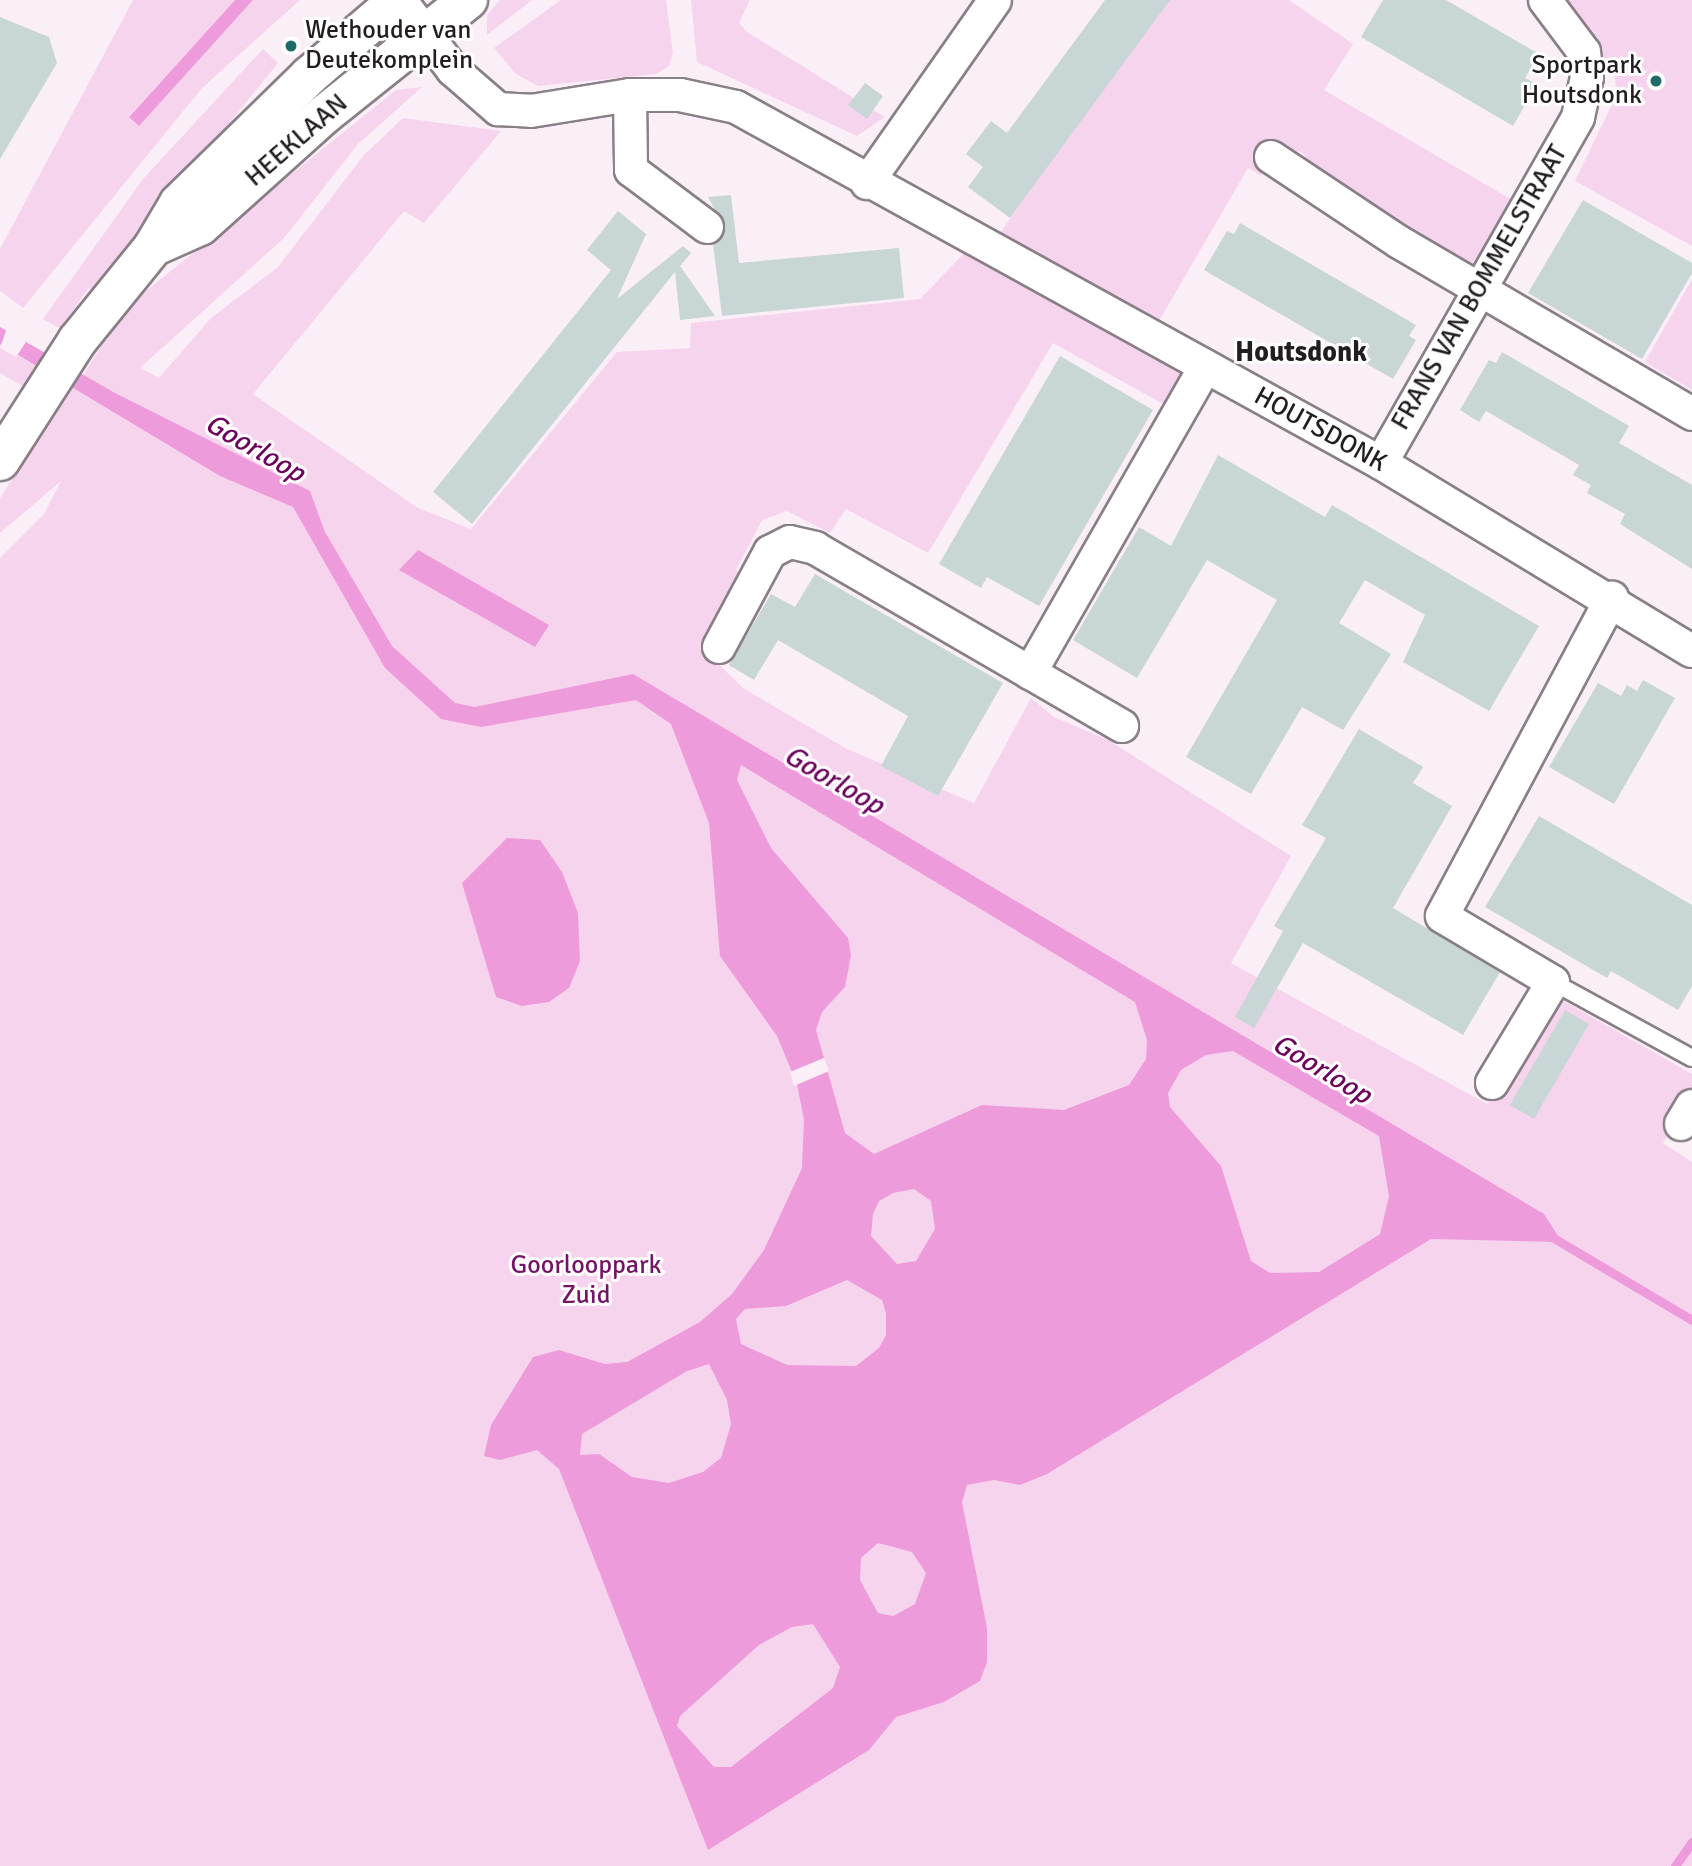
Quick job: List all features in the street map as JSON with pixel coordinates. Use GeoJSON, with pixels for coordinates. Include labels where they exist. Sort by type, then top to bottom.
{"type":"FeatureCollection","features":[{"type":"Feature","properties":{"kind":"main road","name":"HEEKLAAN"},"geometry":{"type":"LineString","coordinates":[[0,461],[77,341],[153,247],[179,203],[309,76],[399,0]]}},
{"type":"Feature","properties":{"kind":"main road","name":"HEEKLAAN"},"geometry":{"type":"LineString","coordinates":[[153,247],[200,226],[325,114],[430,34],[468,0]]}},
{"type":"Feature","properties":{"kind":"street"},"geometry":{"type":"LineString","coordinates":[[399,0],[430,34],[453,70],[498,108],[531,111],[630,95],[680,95],[736,107],[867,183],[995,0]]}},
{"type":"Feature","properties":{"kind":"street","name":"FRANS VAN BOMMELSTRAAT"},"geometry":{"type":"LineString","coordinates":[[1381,463],[1578,117],[1587,77],[1584,52],[1545,0]]}},
{"type":"Feature","properties":{"kind":"street"},"geometry":{"type":"LineString","coordinates":[[630,95],[631,170],[707,227]]}},
{"type":"Feature","properties":{"kind":"street"},"geometry":{"type":"LineString","coordinates":[[1271,157],[1399,242],[1481,287],[1692,414]]}},
{"type":"Feature","properties":{"kind":"street","name":"HOUTSDONK"},"geometry":{"type":"LineString","coordinates":[[867,183],[1381,463],[1612,598],[1692,651]]}},
{"type":"Feature","properties":{"kind":"street"},"geometry":{"type":"LineString","coordinates":[[1030,673],[1205,368]]}},
{"type":"Feature","properties":{"kind":"street"},"geometry":{"type":"LineString","coordinates":[[719,647],[770,552],[790,542],[815,548],[1122,726]]}},
{"type":"Feature","properties":{"kind":"street"},"geometry":{"type":"LineString","coordinates":[[1492,1083],[1553,982],[1442,916],[1612,598]]}},
{"type":"Feature","properties":{"kind":"lane"},"geometry":{"type":"LineString","coordinates":[[1553,982],[1692,1058]]}},
{"type":"Feature","properties":{"kind":"green space"},"geometry":{"type":"Polygon","coordinates":[[[133,0],[235,0],[129,116],[139,125],[253,0],[300,0],[202,88],[23,308],[0,291],[0,249],[133,0]]]}},
{"type":"Feature","properties":{"kind":"green space"},"geometry":{"type":"Polygon","coordinates":[[[500,0],[532,0],[487,35],[487,15],[500,0]]]}},
{"type":"Feature","properties":{"kind":"green space"},"geometry":{"type":"Polygon","coordinates":[[[561,0],[666,0],[673,53],[669,66],[656,74],[538,86],[516,74],[494,48],[561,0]]]}},
{"type":"Feature","properties":{"kind":"green space"},"geometry":{"type":"Polygon","coordinates":[[[691,0],[750,0],[739,23],[747,32],[885,117],[857,136],[697,62],[691,0]]]}},
{"type":"Feature","properties":{"kind":"green space"},"geometry":{"type":"Polygon","coordinates":[[[1164,0],[1289,0],[1353,44],[1324,90],[1519,204],[1479,272],[1327,187],[1302,152],[1291,150],[1274,151],[1262,176],[1248,168],[1156,326],[998,236],[1164,0]]]}},
{"type":"Feature","properties":{"kind":"green space"},"geometry":{"type":"Polygon","coordinates":[[[1565,0],[1692,0],[1692,246],[1575,181],[1616,96],[1615,76],[1565,0]]]}},
{"type":"Feature","properties":{"kind":"green space"},"geometry":{"type":"Polygon","coordinates":[[[263,49],[278,63],[94,291],[88,288],[61,329],[43,319],[143,179],[263,49]]]}},
{"type":"Feature","properties":{"kind":"green space","name":"Goorlooppark Zuid"},"geometry":{"type":"Polygon","coordinates":[[[422,87],[358,144],[284,238],[140,368],[159,378],[211,318],[278,267],[364,155],[403,118],[501,131],[424,223],[404,211],[253,394],[418,508],[471,529],[617,352],[690,348],[691,323],[920,299],[969,248],[1194,378],[1174,410],[1053,343],[928,553],[846,509],[830,533],[787,511],[762,520],[736,570],[745,581],[704,650],[743,688],[847,749],[974,803],[1031,698],[1054,717],[1108,740],[1291,856],[1231,963],[1487,1104],[1553,995],[1692,1074],[1692,1095],[1663,1143],[1692,1162],[1692,1866],[0,1866],[0,558],[44,514],[61,481],[0,533],[0,498],[60,408],[0,373],[0,344],[106,406],[114,393],[83,375],[126,307],[396,90],[422,87]]]}},
{"type":"Feature","properties":{"kind":"green space"},"geometry":{"type":"Polygon","coordinates":[[[1692,279],[1692,390],[1645,362],[1692,279]]]}},
{"type":"Feature","properties":{"kind":"shaded area"},"geometry":{"type":"Polygon","coordinates":[[[235,0],[253,0],[139,126],[129,117],[235,0]]]}},
{"type":"Feature","properties":{"kind":"shaded area"},"geometry":{"type":"Polygon","coordinates":[[[0,327],[115,393],[310,491],[325,532],[392,646],[455,703],[475,707],[633,674],[1544,1214],[1562,1242],[1431,1239],[1047,1474],[1020,1485],[994,1480],[967,1485],[962,1502],[987,1628],[987,1662],[980,1681],[944,1702],[896,1717],[869,1750],[708,1850],[559,1469],[537,1450],[500,1460],[484,1456],[491,1425],[533,1357],[559,1350],[605,1364],[627,1362],[700,1322],[732,1294],[764,1250],[802,1168],[804,1120],[797,1084],[777,1036],[720,956],[709,823],[671,724],[636,700],[481,727],[441,719],[385,668],[293,507],[220,476],[0,344],[0,327]],[[741,765],[737,780],[771,848],[848,938],[851,955],[845,987],[822,1012],[816,1030],[845,1133],[874,1154],[982,1105],[1064,1110],[1129,1085],[1146,1059],[1147,1040],[1135,1002],[741,765]],[[1233,1051],[1206,1055],[1181,1070],[1168,1093],[1170,1107],[1221,1166],[1251,1261],[1270,1273],[1319,1272],[1380,1234],[1389,1196],[1379,1136],[1233,1051]],[[914,1189],[893,1193],[879,1201],[873,1214],[871,1236],[897,1264],[916,1261],[935,1229],[931,1201],[914,1189]],[[847,1280],[786,1306],[745,1309],[736,1319],[741,1344],[787,1365],[856,1366],[879,1348],[886,1335],[886,1313],[882,1300],[847,1280]],[[709,1364],[687,1371],[582,1434],[580,1455],[599,1454],[632,1477],[669,1483],[703,1472],[721,1458],[731,1424],[727,1400],[709,1364]],[[878,1543],[861,1558],[860,1580],[878,1613],[893,1616],[915,1604],[926,1573],[912,1552],[878,1543]],[[813,1624],[792,1627],[759,1645],[680,1716],[677,1726],[714,1767],[731,1767],[833,1688],[840,1667],[813,1624]]]}},
{"type":"Feature","properties":{"kind":"shaded area"},"geometry":{"type":"Polygon","coordinates":[[[418,550],[549,625],[535,647],[399,570],[418,550]]]}},
{"type":"Feature","properties":{"kind":"shaded area"},"geometry":{"type":"Polygon","coordinates":[[[507,838],[540,840],[562,872],[578,913],[580,961],[569,988],[549,1002],[522,1006],[496,997],[462,883],[507,838]]]}},
{"type":"Feature","properties":{"kind":"pier"},"geometry":{"type":"Polygon","coordinates":[[[7,328],[28,339],[16,357],[0,348],[7,328]]]}},
{"type":"Feature","properties":{"kind":"pier"},"geometry":{"type":"Polygon","coordinates":[[[824,1058],[829,1071],[794,1086],[790,1072],[824,1058]]]}},
{"type":"Feature","properties":{"kind":"building"},"geometry":{"type":"Polygon","coordinates":[[[1105,0],[1170,0],[1010,218],[968,187],[983,167],[966,154],[991,121],[1007,133],[1105,0]]]}},
{"type":"Feature","properties":{"kind":"building"},"geometry":{"type":"Polygon","coordinates":[[[1383,0],[1446,0],[1539,54],[1525,78],[1537,84],[1513,126],[1361,37],[1383,0]]]}},
{"type":"Feature","properties":{"kind":"building"},"geometry":{"type":"Polygon","coordinates":[[[0,17],[49,37],[57,63],[0,159],[0,17]]]}},
{"type":"Feature","properties":{"kind":"building"},"geometry":{"type":"Polygon","coordinates":[[[865,83],[883,96],[867,119],[848,105],[865,83]]]}},
{"type":"Feature","properties":{"kind":"building"},"geometry":{"type":"Polygon","coordinates":[[[731,195],[739,263],[899,248],[904,298],[722,316],[713,244],[725,229],[708,197],[731,195]]]}},
{"type":"Feature","properties":{"kind":"building"},"geometry":{"type":"Polygon","coordinates":[[[1583,200],[1692,263],[1692,273],[1642,359],[1528,293],[1583,200]]]}},
{"type":"Feature","properties":{"kind":"building"},"geometry":{"type":"Polygon","coordinates":[[[618,211],[646,234],[617,299],[683,246],[691,253],[680,266],[715,316],[680,320],[675,272],[472,524],[433,492],[611,270],[587,250],[618,211]]]}},
{"type":"Feature","properties":{"kind":"building"},"geometry":{"type":"Polygon","coordinates":[[[1240,223],[1416,325],[1409,336],[1416,340],[1393,379],[1204,270],[1227,231],[1234,234],[1240,223]]]}},
{"type":"Feature","properties":{"kind":"building"},"geometry":{"type":"Polygon","coordinates":[[[1502,352],[1629,426],[1619,443],[1692,485],[1692,569],[1620,524],[1625,514],[1587,493],[1591,485],[1573,475],[1579,465],[1486,411],[1479,422],[1460,410],[1489,360],[1496,363],[1502,352]]]}},
{"type":"Feature","properties":{"kind":"building"},"geometry":{"type":"Polygon","coordinates":[[[1060,356],[1153,410],[1039,606],[987,577],[981,588],[939,564],[1060,356]]]}},
{"type":"Feature","properties":{"kind":"building"},"geometry":{"type":"Polygon","coordinates":[[[1218,455],[1325,517],[1332,505],[1539,626],[1489,711],[1403,662],[1425,615],[1365,580],[1339,623],[1391,654],[1343,730],[1302,707],[1251,794],[1186,757],[1277,600],[1207,560],[1137,678],[1073,640],[1139,527],[1171,546],[1218,455]]]}},
{"type":"Feature","properties":{"kind":"building"},"geometry":{"type":"Polygon","coordinates":[[[815,574],[1003,683],[938,796],[881,766],[908,716],[778,640],[754,680],[729,665],[771,594],[795,607],[815,574]]]}},
{"type":"Feature","properties":{"kind":"building"},"geometry":{"type":"Polygon","coordinates":[[[1643,680],[1675,698],[1614,804],[1549,767],[1598,683],[1621,696],[1627,685],[1637,691],[1643,680]]]}},
{"type":"Feature","properties":{"kind":"building"},"geometry":{"type":"Polygon","coordinates":[[[1359,729],[1423,767],[1413,783],[1452,806],[1393,908],[1500,972],[1463,1035],[1303,943],[1254,1028],[1235,1017],[1283,931],[1274,926],[1326,838],[1302,825],[1359,729]]]}},
{"type":"Feature","properties":{"kind":"building"},"geometry":{"type":"Polygon","coordinates":[[[1539,816],[1692,905],[1692,986],[1678,1010],[1611,971],[1607,978],[1485,907],[1539,816]]]}},
{"type":"Feature","properties":{"kind":"building"},"geometry":{"type":"Polygon","coordinates":[[[1565,1010],[1589,1024],[1534,1119],[1510,1105],[1565,1010]]]}},
{"type":"Feature","properties":{"kind":"waterway","name":"Goorloop"},"geometry":{"type":"LineString","coordinates":[[1552,1237],[1692,1320]]}},
{"type":"Feature","properties":{"kind":"waterway"},"geometry":{"type":"LineString","coordinates":[[1675,1866],[1692,1842]]}},
{"type":"Feature","properties":{"kind":"place","name":"Wethouder van Deutekomplein"},"geometry":{"type":"Point","coordinates":[291,46]}},
{"type":"Feature","properties":{"kind":"place","name":"Sportpark Houtsdonk"},"geometry":{"type":"Point","coordinates":[1656,81]}},
{"type":"Feature","properties":{"kind":"district","name":"Houtsdonk"},"geometry":{"type":"Point","coordinates":[1301,352]}}]}
